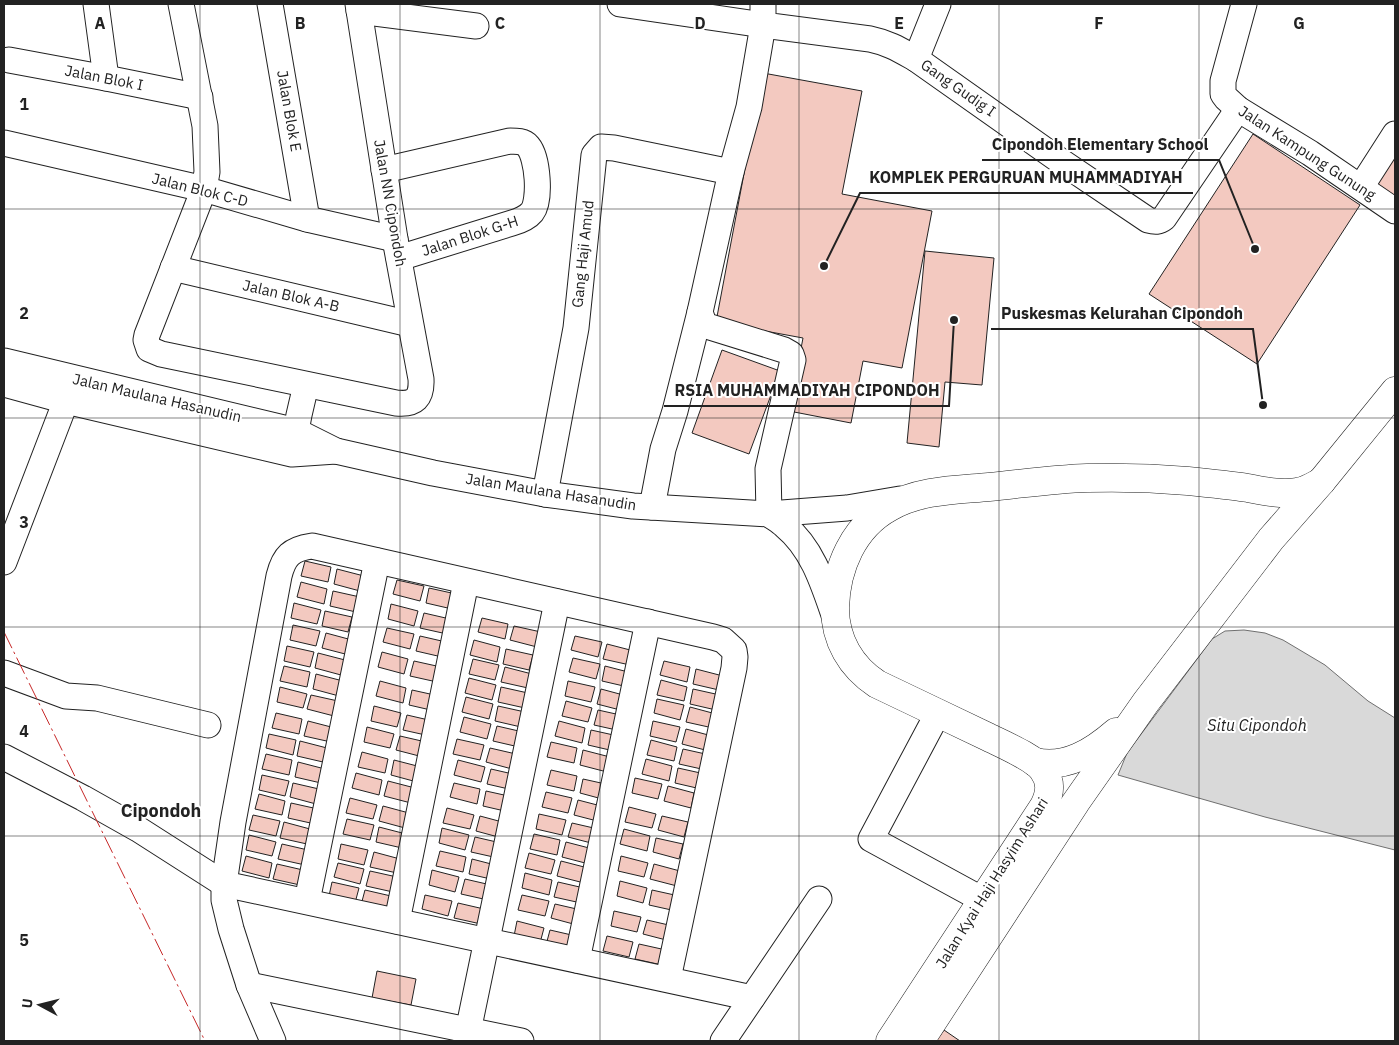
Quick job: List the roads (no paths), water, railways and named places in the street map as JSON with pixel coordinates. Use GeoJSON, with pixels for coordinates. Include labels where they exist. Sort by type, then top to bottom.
{"type":"FeatureCollection","features":[{"type":"Feature","properties":{"kind":"main road","name":"Jalan Kyai Haji Hasyim Ashari"},"geometry":{"type":"LineString","coordinates":[[920,1041],[1076,802],[1146,702],[1271,539],[1321,482],[1395,391]]}},
{"type":"Feature","properties":{"kind":"main road","name":"Jalan Kyai Haji Hasyim Ashari"},"geometry":{"type":"LineString","coordinates":[[890,1041],[1047,800],[1050,789],[1048,779],[1042,768],[1035,762],[877,684],[860,671],[850,659],[842,645],[837,629],[835,611],[838,578],[855,539],[869,523],[888,508],[919,495],[1057,480],[1109,477],[1189,481],[1283,493],[1296,493],[1321,482]]}},
{"type":"Feature","properties":{"kind":"main road"},"geometry":{"type":"LineString","coordinates":[[1265,491],[1273,501],[1277,513],[1276,526],[1271,539]]}},
{"type":"Feature","properties":{"kind":"main road"},"geometry":{"type":"LineString","coordinates":[[1035,762],[1055,764],[1076,760],[1111,736],[1146,702]]}},
{"type":"Feature","properties":{"kind":"street"},"geometry":{"type":"LineString","coordinates":[[96,4],[106,78]]}},
{"type":"Feature","properties":{"kind":"street"},"geometry":{"type":"LineString","coordinates":[[181,4],[205,126],[207,172],[204,189],[146,340],[149,349],[161,354],[306,385],[294,442]]}},
{"type":"Feature","properties":{"kind":"street","name":"Jalan Blok E"},"geometry":{"type":"LineString","coordinates":[[270,4],[307,219]]}},
{"type":"Feature","properties":{"kind":"street","name":"Gang Gudig I"},"geometry":{"type":"LineString","coordinates":[[620,4],[763,14],[886,43],[916,59],[1059,160],[1148,220],[1154,222],[1164,218],[1238,109]]}},
{"type":"Feature","properties":{"kind":"street"},"geometry":{"type":"LineString","coordinates":[[916,59],[938,4]]}},
{"type":"Feature","properties":{"kind":"street","name":"Jalan Kampung Gunung"},"geometry":{"type":"LineString","coordinates":[[1244,4],[1222,81],[1223,94],[1238,109],[1310,153],[1395,211]]}},
{"type":"Feature","properties":{"kind":"street"},"geometry":{"type":"LineString","coordinates":[[359,7],[476,26]]}},
{"type":"Feature","properties":{"kind":"street","name":"Jalan NN Cipondoh"},"geometry":{"type":"LineString","coordinates":[[306,385],[396,403],[409,404],[420,394],[421,379],[384,170],[359,7]]}},
{"type":"Feature","properties":{"kind":"street"},"geometry":{"type":"LineString","coordinates":[[652,507],[663,449],[700,312],[731,172],[749,106],[763,14]]}},
{"type":"Feature","properties":{"kind":"street","name":"Jalan Blok I"},"geometry":{"type":"LineString","coordinates":[[9,60],[200,97]]}},
{"type":"Feature","properties":{"kind":"street"},"geometry":{"type":"LineString","coordinates":[[1361,187],[1395,134]]}},
{"type":"Feature","properties":{"kind":"street","name":"Jalan Blok G-H"},"geometry":{"type":"LineString","coordinates":[[384,170],[510,141],[524,143],[529,147],[536,171],[536,203],[528,217],[512,224],[397,248]]}},
{"type":"Feature","properties":{"kind":"street","name":"Jalan Blok C-D"},"geometry":{"type":"LineString","coordinates":[[4,142],[204,189],[397,248]]}},
{"type":"Feature","properties":{"kind":"street","name":"Gang Haji Amud"},"geometry":{"type":"LineString","coordinates":[[546,488],[576,328],[594,155],[601,147],[614,148],[731,172]]}},
{"type":"Feature","properties":{"kind":"street","name":"Jalan Blok A-B"},"geometry":{"type":"LineString","coordinates":[[173,268],[410,324]]}},
{"type":"Feature","properties":{"kind":"street"},"geometry":{"type":"LineString","coordinates":[[700,312],[702,321],[707,326],[784,350],[791,354],[793,360],[768,469],[769,514],[786,526],[806,550],[822,579],[837,622]]}},
{"type":"Feature","properties":{"kind":"street","name":"Jalan Maulana Hasanudin"},"geometry":{"type":"LineString","coordinates":[[4,361],[68,397]]}},
{"type":"Feature","properties":{"kind":"street","name":"Jalan Maulana Hasanudin"},"geometry":{"type":"LineString","coordinates":[[4,384],[294,442],[433,473],[546,488],[633,506],[769,514],[872,505],[919,495]]}},
{"type":"Feature","properties":{"kind":"street"},"geometry":{"type":"LineString","coordinates":[[4,562],[68,397]]}},
{"type":"Feature","properties":{"kind":"street"},"geometry":{"type":"LineString","coordinates":[[273,1041],[249,985],[231,929],[224,900],[224,884],[233,822],[282,566],[289,554],[300,548],[312,546],[713,637],[724,640],[734,650],[734,668],[668,979]]}},
{"type":"Feature","properties":{"kind":"street"},"geometry":{"type":"LineString","coordinates":[[307,901],[377,561]]}},
{"type":"Feature","properties":{"kind":"street"},"geometry":{"type":"LineString","coordinates":[[398,921],[466,582]]}},
{"type":"Feature","properties":{"kind":"street"},"geometry":{"type":"LineString","coordinates":[[467,1036],[557,602]]}},
{"type":"Feature","properties":{"kind":"street"},"geometry":{"type":"LineString","coordinates":[[577,960],[648,622]]}},
{"type":"Feature","properties":{"kind":"street"},"geometry":{"type":"LineString","coordinates":[[4,673],[66,696],[97,698],[208,725]]}},
{"type":"Feature","properties":{"kind":"street"},"geometry":{"type":"LineString","coordinates":[[938,713],[871,838],[983,900]]}},
{"type":"Feature","properties":{"kind":"street"},"geometry":{"type":"LineString","coordinates":[[4,757],[130,825],[224,884],[752,998]]}},
{"type":"Feature","properties":{"kind":"street"},"geometry":{"type":"LineString","coordinates":[[723,1041],[819,899]]}},
{"type":"Feature","properties":{"kind":"street"},"geometry":{"type":"LineString","coordinates":[[249,985],[467,1036],[521,1041]]}},
{"type":"Feature","properties":{"kind":"water","name":"Situ Cipondoh"},"geometry":{"type":"Polygon","coordinates":[[[1244,630],[1265,633],[1283,640],[1325,665],[1368,701],[1395,718],[1395,850],[1265,817],[1118,775],[1127,753],[1212,639],[1225,631],[1244,630]]]}},
{"type":"Feature","properties":{"kind":"place","name":"Cipondoh Elementary School"},"geometry":{"type":"Point","coordinates":[1255,249]}},
{"type":"Feature","properties":{"kind":"place","name":"KOMPLEK PERGURUAN MUHAMMADIYAH"},"geometry":{"type":"Point","coordinates":[824,266]}},
{"type":"Feature","properties":{"kind":"place","name":"RSIA MUHAMMADIYAH CIPONDOH"},"geometry":{"type":"Point","coordinates":[954,320]}},
{"type":"Feature","properties":{"kind":"place","name":"Puskesmas Kelurahan Cipondoh"},"geometry":{"type":"Point","coordinates":[1263,405]}},
{"type":"Feature","properties":{"kind":"district","name":"Cipondoh"},"geometry":{"type":"Point","coordinates":[161,811]}}]}
